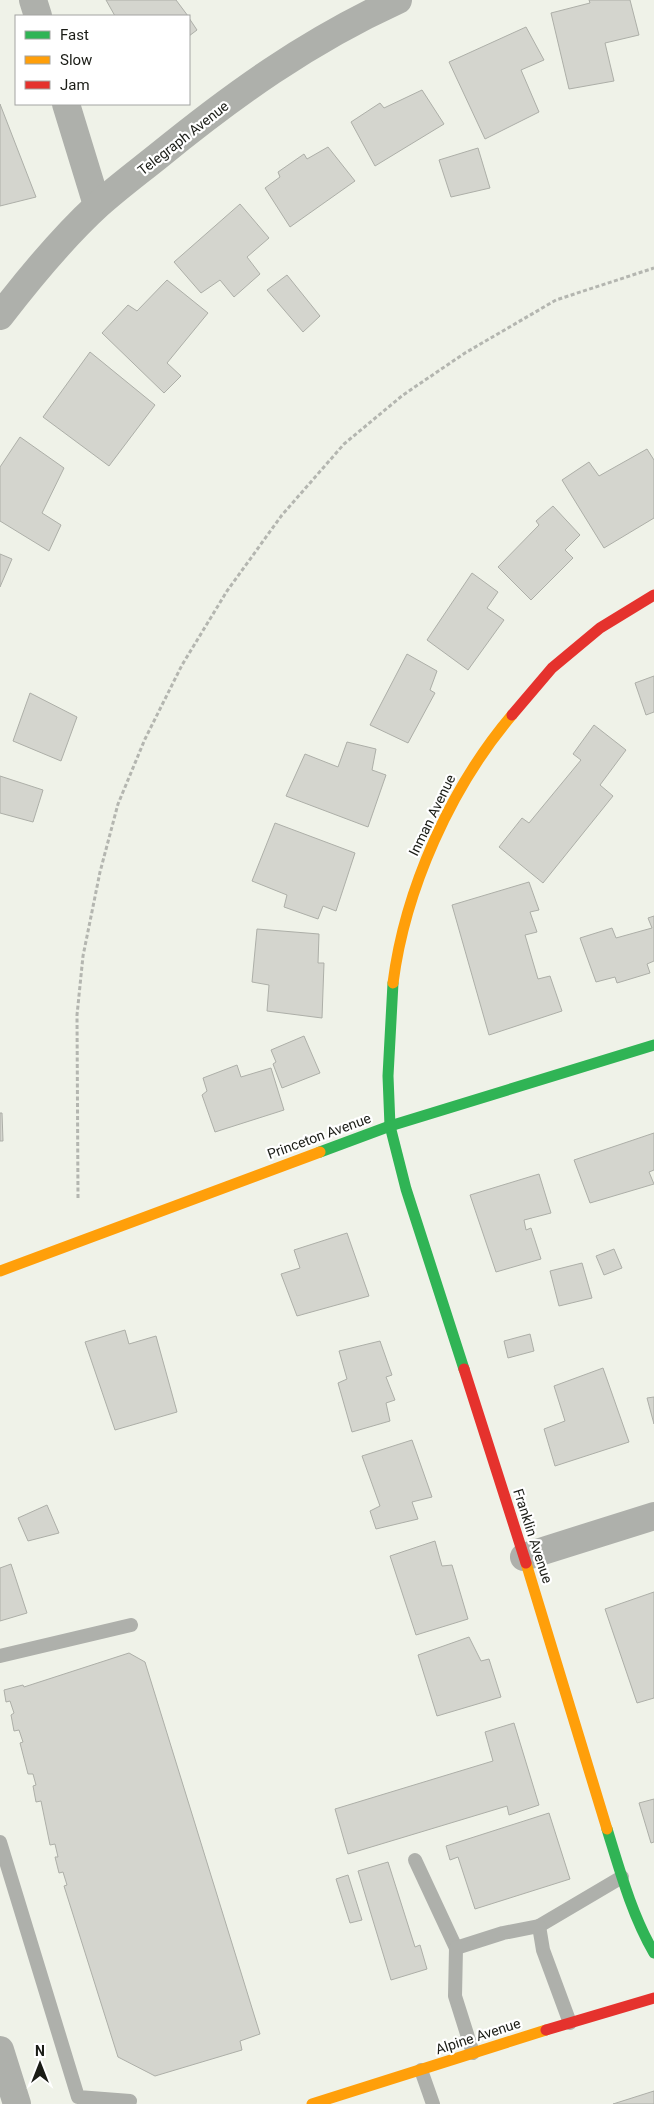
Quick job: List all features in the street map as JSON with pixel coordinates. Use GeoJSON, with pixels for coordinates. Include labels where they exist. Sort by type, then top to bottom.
{"type":"FeatureCollection","features":[{"type":"Feature","properties":{"kind":"street"},"geometry":{"type":"LineString","coordinates":[[33,0],[38,15]]}},
{"type":"Feature","properties":{"kind":"street","name":"Telegraph Avenue"},"geometry":{"type":"LineString","coordinates":[[0,316],[36,271],[98,205],[180,139],[264,75],[356,19],[398,0]]}},
{"type":"Feature","properties":{"kind":"street"},"geometry":{"type":"LineString","coordinates":[[66,105],[98,205]]}},
{"type":"Feature","properties":{"kind":"street","name":"Inman Avenue"},"geometry":{"type":"LineString","coordinates":[[390,1126],[388,1076],[390,1002],[397,955],[423,868],[462,784],[494,735],[546,675],[600,628],[654,595]]}},
{"type":"Feature","properties":{"kind":"street","name":"Princeton Avenue"},"geometry":{"type":"LineString","coordinates":[[0,1271],[390,1126],[654,1045]]}},
{"type":"Feature","properties":{"kind":"street","name":"Franklin Avenue"},"geometry":{"type":"LineString","coordinates":[[390,1126],[406,1189],[524,1557],[622,1877],[647,1941],[654,1953]]}},
{"type":"Feature","properties":{"kind":"street"},"geometry":{"type":"LineString","coordinates":[[524,1557],[654,1516]]}},
{"type":"Feature","properties":{"kind":"street","name":"Alpine Avenue"},"geometry":{"type":"LineString","coordinates":[[312,2104],[654,1998]]}},
{"type":"Feature","properties":{"kind":"street"},"geometry":{"type":"LineString","coordinates":[[2,2066],[17,2104]]}},
{"type":"Feature","properties":{"kind":"lane"},"geometry":{"type":"LineString","coordinates":[[0,1656],[131,1625]]}},
{"type":"Feature","properties":{"kind":"lane"},"geometry":{"type":"LineString","coordinates":[[0,1842],[78,2097],[130,2101]]}},
{"type":"Feature","properties":{"kind":"lane"},"geometry":{"type":"LineString","coordinates":[[416,1860],[456,1948],[455,1996],[473,2053]]}},
{"type":"Feature","properties":{"kind":"lane"},"geometry":{"type":"LineString","coordinates":[[456,1948],[503,1933],[539,1926],[622,1877]]}},
{"type":"Feature","properties":{"kind":"lane"},"geometry":{"type":"LineString","coordinates":[[539,1926],[543,1950],[570,2023]]}},
{"type":"Feature","properties":{"kind":"lane"},"geometry":{"type":"LineString","coordinates":[[422,2070],[433,2104]]}},
{"type":"Feature","properties":{"kind":"path"},"geometry":{"type":"LineString","coordinates":[[78,1198],[77,1015],[83,956],[100,872],[118,804],[145,739],[182,665],[227,591],[282,515],[344,444],[403,395],[465,352],[556,300],[654,268]]}},
{"type":"Feature","properties":{"kind":"building"},"geometry":{"type":"Polygon","coordinates":[[[106,0],[176,0],[187,15],[114,15],[106,0]]]}},
{"type":"Feature","properties":{"kind":"building"},"geometry":{"type":"Polygon","coordinates":[[[589,0],[630,0],[639,35],[605,43],[614,81],[569,89],[551,13],[590,3],[589,0]]]}},
{"type":"Feature","properties":{"kind":"building"},"geometry":{"type":"Polygon","coordinates":[[[190,20],[197,30],[190,35],[190,20]]]}},
{"type":"Feature","properties":{"kind":"building"},"geometry":{"type":"Polygon","coordinates":[[[526,27],[544,60],[521,70],[539,112],[485,139],[449,62],[526,27]]]}},
{"type":"Feature","properties":{"kind":"building"},"geometry":{"type":"Polygon","coordinates":[[[422,90],[444,124],[375,166],[351,122],[380,103],[384,108],[422,90]]]}},
{"type":"Feature","properties":{"kind":"building"},"geometry":{"type":"Polygon","coordinates":[[[0,104],[36,197],[0,206],[0,104]]]}},
{"type":"Feature","properties":{"kind":"building"},"geometry":{"type":"Polygon","coordinates":[[[328,147],[355,181],[290,227],[265,188],[280,177],[278,172],[304,154],[307,159],[328,147]]]}},
{"type":"Feature","properties":{"kind":"building"},"geometry":{"type":"Polygon","coordinates":[[[478,148],[490,188],[451,197],[439,160],[478,148]]]}},
{"type":"Feature","properties":{"kind":"building"},"geometry":{"type":"Polygon","coordinates":[[[240,204],[269,238],[247,257],[260,274],[234,297],[220,280],[201,293],[174,262],[240,204]]]}},
{"type":"Feature","properties":{"kind":"building"},"geometry":{"type":"Polygon","coordinates":[[[287,275],[320,316],[303,332],[267,290],[287,275]]]}},
{"type":"Feature","properties":{"kind":"building"},"geometry":{"type":"Polygon","coordinates":[[[167,280],[208,313],[167,363],[181,376],[164,393],[102,333],[128,305],[137,311],[167,280]]]}},
{"type":"Feature","properties":{"kind":"building"},"geometry":{"type":"Polygon","coordinates":[[[90,352],[155,405],[109,466],[43,417],[90,352]]]}},
{"type":"Feature","properties":{"kind":"building"},"geometry":{"type":"Polygon","coordinates":[[[20,437],[64,468],[42,513],[61,525],[49,551],[0,521],[0,467],[20,437]]]}},
{"type":"Feature","properties":{"kind":"building"},"geometry":{"type":"Polygon","coordinates":[[[647,449],[654,460],[654,518],[604,548],[562,480],[589,462],[599,476],[647,449]]]}},
{"type":"Feature","properties":{"kind":"building"},"geometry":{"type":"Polygon","coordinates":[[[553,506],[580,535],[565,550],[573,558],[531,600],[498,567],[539,525],[536,521],[553,506]]]}},
{"type":"Feature","properties":{"kind":"building"},"geometry":{"type":"Polygon","coordinates":[[[0,554],[12,559],[0,587],[0,554]]]}},
{"type":"Feature","properties":{"kind":"building"},"geometry":{"type":"Polygon","coordinates":[[[472,573],[498,592],[487,608],[504,620],[468,670],[427,640],[472,573]]]}},
{"type":"Feature","properties":{"kind":"building"},"geometry":{"type":"Polygon","coordinates":[[[407,654],[437,671],[430,690],[435,693],[408,743],[370,725],[407,654]]]}},
{"type":"Feature","properties":{"kind":"building"},"geometry":{"type":"Polygon","coordinates":[[[654,676],[654,712],[646,715],[635,683],[654,676]]]}},
{"type":"Feature","properties":{"kind":"building"},"geometry":{"type":"Polygon","coordinates":[[[30,693],[77,717],[61,761],[13,741],[30,693]]]}},
{"type":"Feature","properties":{"kind":"building"},"geometry":{"type":"Polygon","coordinates":[[[594,725],[626,750],[600,785],[613,796],[543,883],[499,847],[522,818],[529,823],[581,760],[573,754],[594,725]]]}},
{"type":"Feature","properties":{"kind":"building"},"geometry":{"type":"Polygon","coordinates":[[[347,742],[376,749],[372,770],[386,775],[368,827],[286,796],[305,754],[338,767],[347,742]]]}},
{"type":"Feature","properties":{"kind":"building"},"geometry":{"type":"Polygon","coordinates":[[[0,776],[43,790],[33,822],[0,813],[0,776]]]}},
{"type":"Feature","properties":{"kind":"building"},"geometry":{"type":"Polygon","coordinates":[[[275,823],[355,853],[336,911],[323,906],[318,919],[284,907],[287,895],[252,881],[275,823]]]}},
{"type":"Feature","properties":{"kind":"building"},"geometry":{"type":"Polygon","coordinates":[[[529,882],[539,910],[530,912],[537,932],[525,935],[538,979],[550,976],[562,1011],[489,1035],[452,905],[529,882]]]}},
{"type":"Feature","properties":{"kind":"building"},"geometry":{"type":"Polygon","coordinates":[[[654,916],[654,961],[647,964],[650,973],[617,983],[615,977],[596,982],[580,938],[612,928],[616,938],[652,928],[648,918],[654,916]]]}},
{"type":"Feature","properties":{"kind":"building"},"geometry":{"type":"Polygon","coordinates":[[[257,929],[319,934],[318,963],[324,963],[322,1018],[267,1011],[269,985],[252,982],[257,929]]]}},
{"type":"Feature","properties":{"kind":"building"},"geometry":{"type":"Polygon","coordinates":[[[304,1036],[320,1073],[282,1088],[273,1064],[276,1062],[271,1050],[304,1036]]]}},
{"type":"Feature","properties":{"kind":"building"},"geometry":{"type":"Polygon","coordinates":[[[237,1065],[241,1077],[271,1068],[284,1110],[215,1132],[202,1095],[207,1091],[203,1078],[237,1065]]]}},
{"type":"Feature","properties":{"kind":"building"},"geometry":{"type":"Polygon","coordinates":[[[0,1113],[2,1113],[3,1141],[0,1141],[0,1113]]]}},
{"type":"Feature","properties":{"kind":"building"},"geometry":{"type":"Polygon","coordinates":[[[654,1133],[654,1170],[649,1172],[654,1184],[590,1203],[574,1160],[654,1133]]]}},
{"type":"Feature","properties":{"kind":"building"},"geometry":{"type":"Polygon","coordinates":[[[539,1174],[551,1213],[524,1220],[526,1230],[531,1228],[541,1259],[496,1272],[470,1195],[539,1174]]]}},
{"type":"Feature","properties":{"kind":"building"},"geometry":{"type":"Polygon","coordinates":[[[347,1233],[369,1296],[297,1316],[281,1274],[300,1268],[294,1250],[347,1233]]]}},
{"type":"Feature","properties":{"kind":"building"},"geometry":{"type":"Polygon","coordinates":[[[614,1249],[622,1268],[604,1275],[596,1256],[614,1249]]]}},
{"type":"Feature","properties":{"kind":"building"},"geometry":{"type":"Polygon","coordinates":[[[582,1263],[592,1298],[559,1306],[550,1271],[582,1263]]]}},
{"type":"Feature","properties":{"kind":"building"},"geometry":{"type":"Polygon","coordinates":[[[125,1330],[129,1344],[156,1336],[177,1412],[115,1430],[85,1342],[125,1330]]]}},
{"type":"Feature","properties":{"kind":"building"},"geometry":{"type":"Polygon","coordinates":[[[530,1334],[534,1351],[508,1358],[504,1341],[530,1334]]]}},
{"type":"Feature","properties":{"kind":"building"},"geometry":{"type":"Polygon","coordinates":[[[380,1341],[392,1375],[386,1377],[395,1400],[386,1403],[390,1421],[352,1432],[338,1383],[347,1379],[339,1351],[380,1341]]]}},
{"type":"Feature","properties":{"kind":"building"},"geometry":{"type":"Polygon","coordinates":[[[603,1368],[629,1442],[555,1466],[544,1429],[565,1421],[554,1386],[603,1368]]]}},
{"type":"Feature","properties":{"kind":"building"},"geometry":{"type":"Polygon","coordinates":[[[654,1397],[654,1424],[647,1398],[654,1397]]]}},
{"type":"Feature","properties":{"kind":"building"},"geometry":{"type":"Polygon","coordinates":[[[412,1440],[432,1497],[412,1502],[418,1519],[376,1529],[370,1511],[380,1506],[362,1456],[412,1440]]]}},
{"type":"Feature","properties":{"kind":"building"},"geometry":{"type":"Polygon","coordinates":[[[47,1505],[59,1533],[28,1541],[18,1518],[47,1505]]]}},
{"type":"Feature","properties":{"kind":"building"},"geometry":{"type":"Polygon","coordinates":[[[435,1541],[442,1566],[452,1565],[468,1619],[416,1635],[390,1556],[435,1541]]]}},
{"type":"Feature","properties":{"kind":"building"},"geometry":{"type":"Polygon","coordinates":[[[11,1564],[27,1613],[0,1621],[0,1568],[11,1564]]]}},
{"type":"Feature","properties":{"kind":"building"},"geometry":{"type":"Polygon","coordinates":[[[654,1592],[654,1698],[637,1703],[605,1609],[654,1592]]]}},
{"type":"Feature","properties":{"kind":"building"},"geometry":{"type":"Polygon","coordinates":[[[469,1637],[481,1661],[489,1659],[501,1697],[437,1716],[418,1655],[469,1637]]]}},
{"type":"Feature","properties":{"kind":"building"},"geometry":{"type":"Polygon","coordinates":[[[129,1653],[145,1662],[260,2034],[240,2041],[242,2050],[155,2076],[118,2057],[64,1886],[67,1885],[63,1872],[59,1873],[55,1857],[58,1857],[55,1844],[50,1845],[41,1801],[36,1802],[33,1786],[36,1785],[33,1774],[28,1774],[20,1743],[23,1742],[19,1730],[14,1731],[11,1715],[14,1713],[10,1701],[6,1702],[4,1690],[23,1685],[24,1687],[129,1653]]]}},
{"type":"Feature","properties":{"kind":"building"},"geometry":{"type":"Polygon","coordinates":[[[514,1723],[539,1805],[509,1815],[507,1806],[348,1854],[335,1809],[493,1761],[485,1732],[514,1723]]]}},
{"type":"Feature","properties":{"kind":"building"},"geometry":{"type":"Polygon","coordinates":[[[654,1799],[654,1842],[651,1843],[639,1803],[654,1799]]]}},
{"type":"Feature","properties":{"kind":"building"},"geometry":{"type":"Polygon","coordinates":[[[549,1813],[570,1879],[475,1909],[458,1857],[450,1860],[446,1846],[549,1813]]]}},
{"type":"Feature","properties":{"kind":"building"},"geometry":{"type":"Polygon","coordinates":[[[388,1862],[415,1947],[420,1945],[427,1969],[391,1980],[358,1871],[388,1862]]]}},
{"type":"Feature","properties":{"kind":"building"},"geometry":{"type":"Polygon","coordinates":[[[348,1875],[362,1920],[350,1923],[336,1879],[348,1875]]]}},
{"type":"Feature","properties":{"kind":"building"},"geometry":{"type":"Polygon","coordinates":[[[654,2091],[654,2104],[613,2104],[654,2091]]]}},
{"type":"Feature","properties":{"kind":"traffic: fast"},"geometry":{"type":"LineString","coordinates":[[393,983],[388,1076],[390,1126],[406,1189],[464,1369]]}},
{"type":"Feature","properties":{"kind":"traffic: fast"},"geometry":{"type":"LineString","coordinates":[[320,1152],[390,1126],[654,1045]]}},
{"type":"Feature","properties":{"kind":"traffic: fast"},"geometry":{"type":"LineString","coordinates":[[607,1829],[639,1924],[654,1953]]}},
{"type":"Feature","properties":{"kind":"traffic: slow"},"geometry":{"type":"LineString","coordinates":[[393,983],[399,947],[408,912],[434,841],[469,774],[512,715]]}},
{"type":"Feature","properties":{"kind":"traffic: slow"},"geometry":{"type":"LineString","coordinates":[[0,1271],[320,1152]]}},
{"type":"Feature","properties":{"kind":"traffic: slow"},"geometry":{"type":"LineString","coordinates":[[526,1563],[607,1829]]}},
{"type":"Feature","properties":{"kind":"traffic: slow"},"geometry":{"type":"LineString","coordinates":[[312,2104],[546,2030]]}},
{"type":"Feature","properties":{"kind":"traffic: jam"},"geometry":{"type":"LineString","coordinates":[[512,715],[552,668],[600,628],[654,595]]}},
{"type":"Feature","properties":{"kind":"traffic: jam"},"geometry":{"type":"LineString","coordinates":[[464,1369],[526,1563]]}},
{"type":"Feature","properties":{"kind":"traffic: jam"},"geometry":{"type":"LineString","coordinates":[[546,2030],[654,1998]]}}]}
